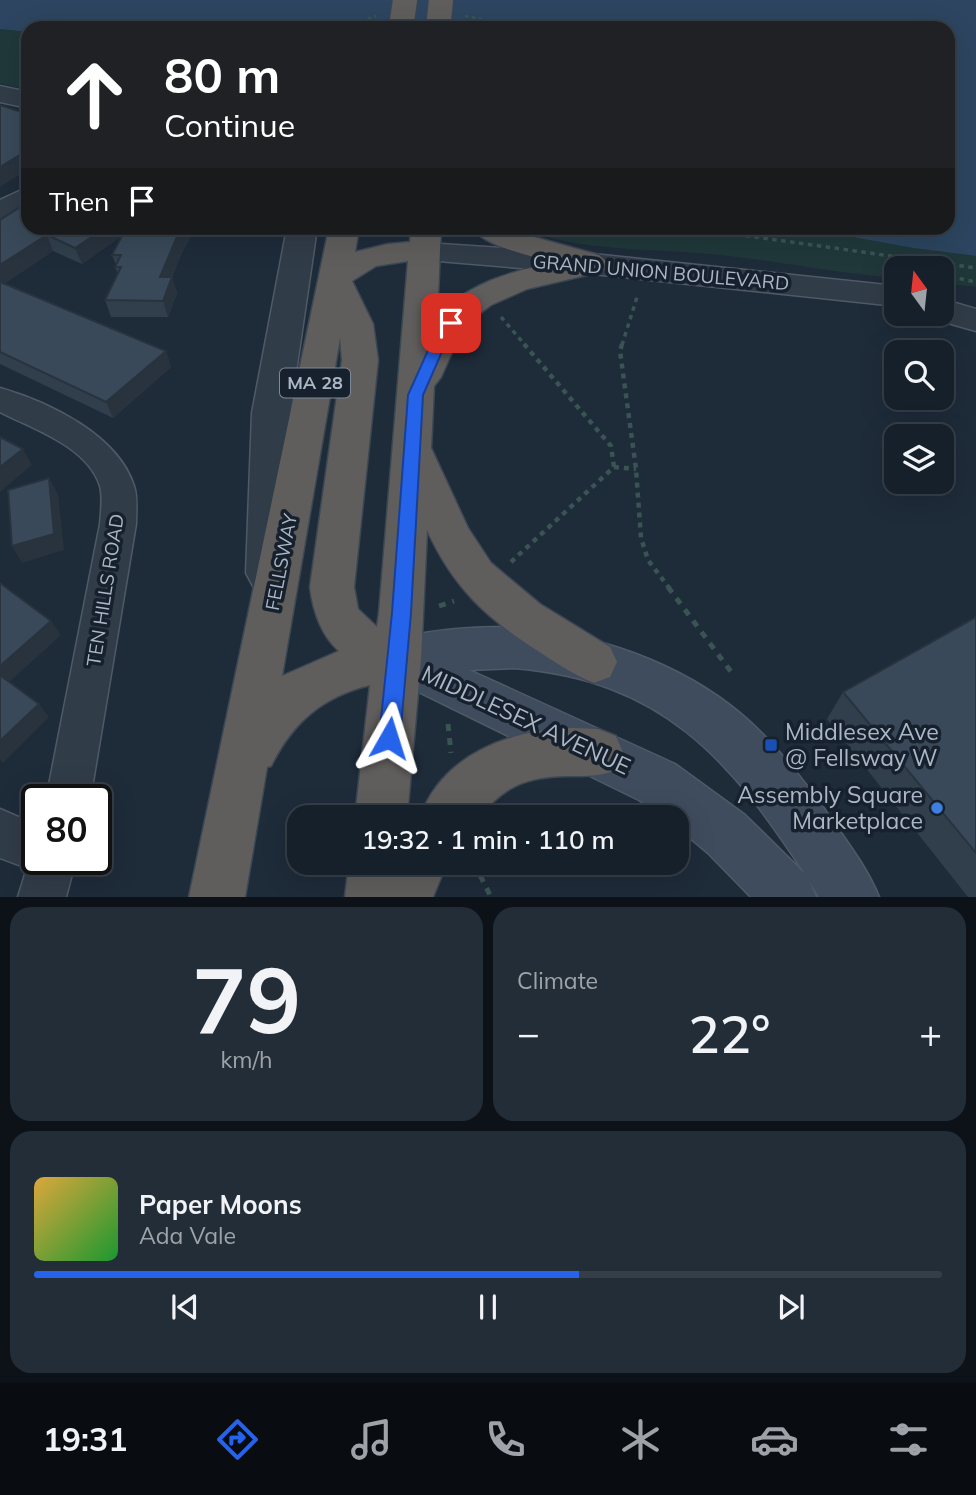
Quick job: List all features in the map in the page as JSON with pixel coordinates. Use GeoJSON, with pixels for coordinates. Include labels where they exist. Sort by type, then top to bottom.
{"type":"FeatureCollection","features":[{"type":"Feature","properties":{"kind":"highway"},"geometry":{"type":"LineString","coordinates":[[402,21],[405,0]]}},
{"type":"Feature","properties":{"kind":"highway"},"geometry":{"type":"LineString","coordinates":[[439,21],[441,0]]}},
{"type":"Feature","properties":{"kind":"highway","name":"FELLSWAY"},"geometry":{"type":"LineString","coordinates":[[217,897],[343,235]]}},
{"type":"Feature","properties":{"kind":"highway"},"geometry":{"type":"LineString","coordinates":[[393,235],[401,243],[426,240]]}},
{"type":"Feature","properties":{"kind":"highway"},"geometry":{"type":"LineString","coordinates":[[503,235],[523,244],[593,264]]}},
{"type":"Feature","properties":{"kind":"highway"},"geometry":{"type":"LineString","coordinates":[[398,659],[373,649],[355,637],[341,624],[334,608],[332,587],[360,360],[356,324],[335,279],[342,271],[364,259],[405,251],[426,240]]}},
{"type":"Feature","properties":{"kind":"highway"},"geometry":{"type":"LineString","coordinates":[[382,805],[398,659],[426,240]]}},
{"type":"Feature","properties":{"kind":"highway"},"geometry":{"type":"LineString","coordinates":[[416,395],[441,337],[464,309],[499,289],[593,264]]}},
{"type":"Feature","properties":{"kind":"highway"},"geometry":{"type":"LineString","coordinates":[[412,447],[464,559],[482,582],[513,607],[594,662]]}},
{"type":"Feature","properties":{"kind":"highway"},"geometry":{"type":"LineString","coordinates":[[240,779],[260,733],[274,713],[291,696],[331,674],[358,665],[398,659]]}},
{"type":"Feature","properties":{"kind":"highway"},"geometry":{"type":"LineString","coordinates":[[456,805],[473,783],[501,765],[528,755],[561,751],[598,752]]}},
{"type":"Feature","properties":{"kind":"highway"},"geometry":{"type":"LineString","coordinates":[[373,897],[375,875]]}},
{"type":"Feature","properties":{"kind":"highway"},"geometry":{"type":"LineString","coordinates":[[404,897],[414,875]]}},
{"type":"Feature","properties":{"kind":"main road","name":"MIDDLESEX AVENUE"},"geometry":{"type":"LineString","coordinates":[[398,659],[496,648],[531,649],[594,662],[676,698],[716,723],[771,782],[850,897]]}},
{"type":"Feature","properties":{"kind":"main road","name":"MIDDLESEX AVENUE"},"geometry":{"type":"LineString","coordinates":[[398,659],[657,782],[694,806],[730,835],[788,897]]}},
{"type":"Feature","properties":{"kind":"street"},"geometry":{"type":"LineString","coordinates":[[0,93],[21,98]]}},
{"type":"Feature","properties":{"kind":"street"},"geometry":{"type":"LineString","coordinates":[[0,211],[21,198]]}},
{"type":"Feature","properties":{"kind":"street"},"geometry":{"type":"LineString","coordinates":[[267,638],[271,413],[301,235]]}},
{"type":"Feature","properties":{"kind":"street","name":"GRAND UNION BOULEVARD"},"geometry":{"type":"LineString","coordinates":[[426,240],[593,264],[884,295]]}},
{"type":"Feature","properties":{"kind":"street"},"geometry":{"type":"LineString","coordinates":[[954,298],[976,299]]}},
{"type":"Feature","properties":{"kind":"street"},"geometry":{"type":"LineString","coordinates":[[954,314],[976,320]]}},
{"type":"Feature","properties":{"kind":"street","name":"TEN HILLS ROAD"},"geometry":{"type":"LineString","coordinates":[[0,399],[86,445],[110,470],[117,487],[118,524],[71,784]]}},
{"type":"Feature","properties":{"kind":"street"},"geometry":{"type":"LineString","coordinates":[[0,832],[21,844]]}},
{"type":"Feature","properties":{"kind":"street"},"geometry":{"type":"LineString","coordinates":[[42,897],[48,875]]}},
{"type":"Feature","properties":{"kind":"path"},"geometry":{"type":"LineString","coordinates":[[741,235],[889,256]]}},
{"type":"Feature","properties":{"kind":"path"},"geometry":{"type":"LineString","coordinates":[[954,265],[976,268]]}},
{"type":"Feature","properties":{"kind":"path"},"geometry":{"type":"LineString","coordinates":[[954,277],[976,282]]}},
{"type":"Feature","properties":{"kind":"path"},"geometry":{"type":"LineString","coordinates":[[638,293],[620,351],[636,468],[642,538],[648,560],[733,673]]}},
{"type":"Feature","properties":{"kind":"path"},"geometry":{"type":"LineString","coordinates":[[493,307],[611,446],[614,467]]}},
{"type":"Feature","properties":{"kind":"path"},"geometry":{"type":"LineString","coordinates":[[508,565],[614,467],[636,468]]}},
{"type":"Feature","properties":{"kind":"path"},"geometry":{"type":"LineString","coordinates":[[439,606],[451,604]]}},
{"type":"Feature","properties":{"kind":"path"},"geometry":{"type":"LineString","coordinates":[[448,721],[450,750],[454,758]]}},
{"type":"Feature","properties":{"kind":"path"},"geometry":{"type":"LineString","coordinates":[[480,875],[491,897]]}},
{"type":"Feature","properties":{"kind":"green space"},"geometry":{"type":"Polygon","coordinates":[[[0,29],[21,31],[21,88],[0,83],[0,29]]]}},
{"type":"Feature","properties":{"kind":"green space"},"geometry":{"type":"Polygon","coordinates":[[[540,235],[843,235],[976,256],[976,287],[954,284],[954,256],[884,256],[884,277],[710,254],[614,248],[540,235]]]}},
{"type":"Feature","properties":{"kind":"water"},"geometry":{"type":"Polygon","coordinates":[[[0,0],[976,0],[976,256],[842,235],[955,235],[955,21],[21,21],[21,31],[0,29],[0,0]]]}},
{"type":"Feature","properties":{"kind":"building"},"geometry":{"type":"Polygon","coordinates":[[[0,105],[21,112],[21,154],[0,167],[0,105]]]}},
{"type":"Feature","properties":{"kind":"building"},"geometry":{"type":"Polygon","coordinates":[[[21,206],[21,235],[47,235],[0,265],[0,220],[21,206]]]}},
{"type":"Feature","properties":{"kind":"building"},"geometry":{"type":"Polygon","coordinates":[[[47,235],[94,235],[75,248],[47,235]]]}},
{"type":"Feature","properties":{"kind":"building"},"geometry":{"type":"Polygon","coordinates":[[[122,235],[178,235],[160,277],[172,277],[163,301],[105,300],[121,267],[115,267],[121,255],[112,255],[122,235]]]}},
{"type":"Feature","properties":{"kind":"building"},"geometry":{"type":"Polygon","coordinates":[[[0,282],[166,351],[106,402],[0,352],[0,282]]]}},
{"type":"Feature","properties":{"kind":"building"},"geometry":{"type":"Polygon","coordinates":[[[0,437],[23,449],[0,467],[0,437]]]}},
{"type":"Feature","properties":{"kind":"building"},"geometry":{"type":"Polygon","coordinates":[[[49,478],[54,534],[12,546],[8,490],[49,478]]]}},
{"type":"Feature","properties":{"kind":"building"},"geometry":{"type":"Polygon","coordinates":[[[0,583],[51,621],[0,666],[0,583]]]}},
{"type":"Feature","properties":{"kind":"building","name":"Assembly Square Marketplace"},"geometry":{"type":"Polygon","coordinates":[[[976,617],[976,853],[843,692],[976,617]]]}},
{"type":"Feature","properties":{"kind":"building"},"geometry":{"type":"Polygon","coordinates":[[[0,675],[39,704],[0,741],[0,675]]]}},
{"type":"Feature","properties":{"kind":"place","name":"Middlesex Ave @ Fellsway W"},"geometry":{"type":"Point","coordinates":[771,745]}},
{"type":"Feature","properties":{"kind":"place","name":"Assembly Square Marketplace"},"geometry":{"type":"Point","coordinates":[937,808]}},
{"type":"Feature","properties":{"kind":"route"},"geometry":{"type":"LineString","coordinates":[[389,738],[398,659],[416,395],[441,337],[451,323]]}}]}
